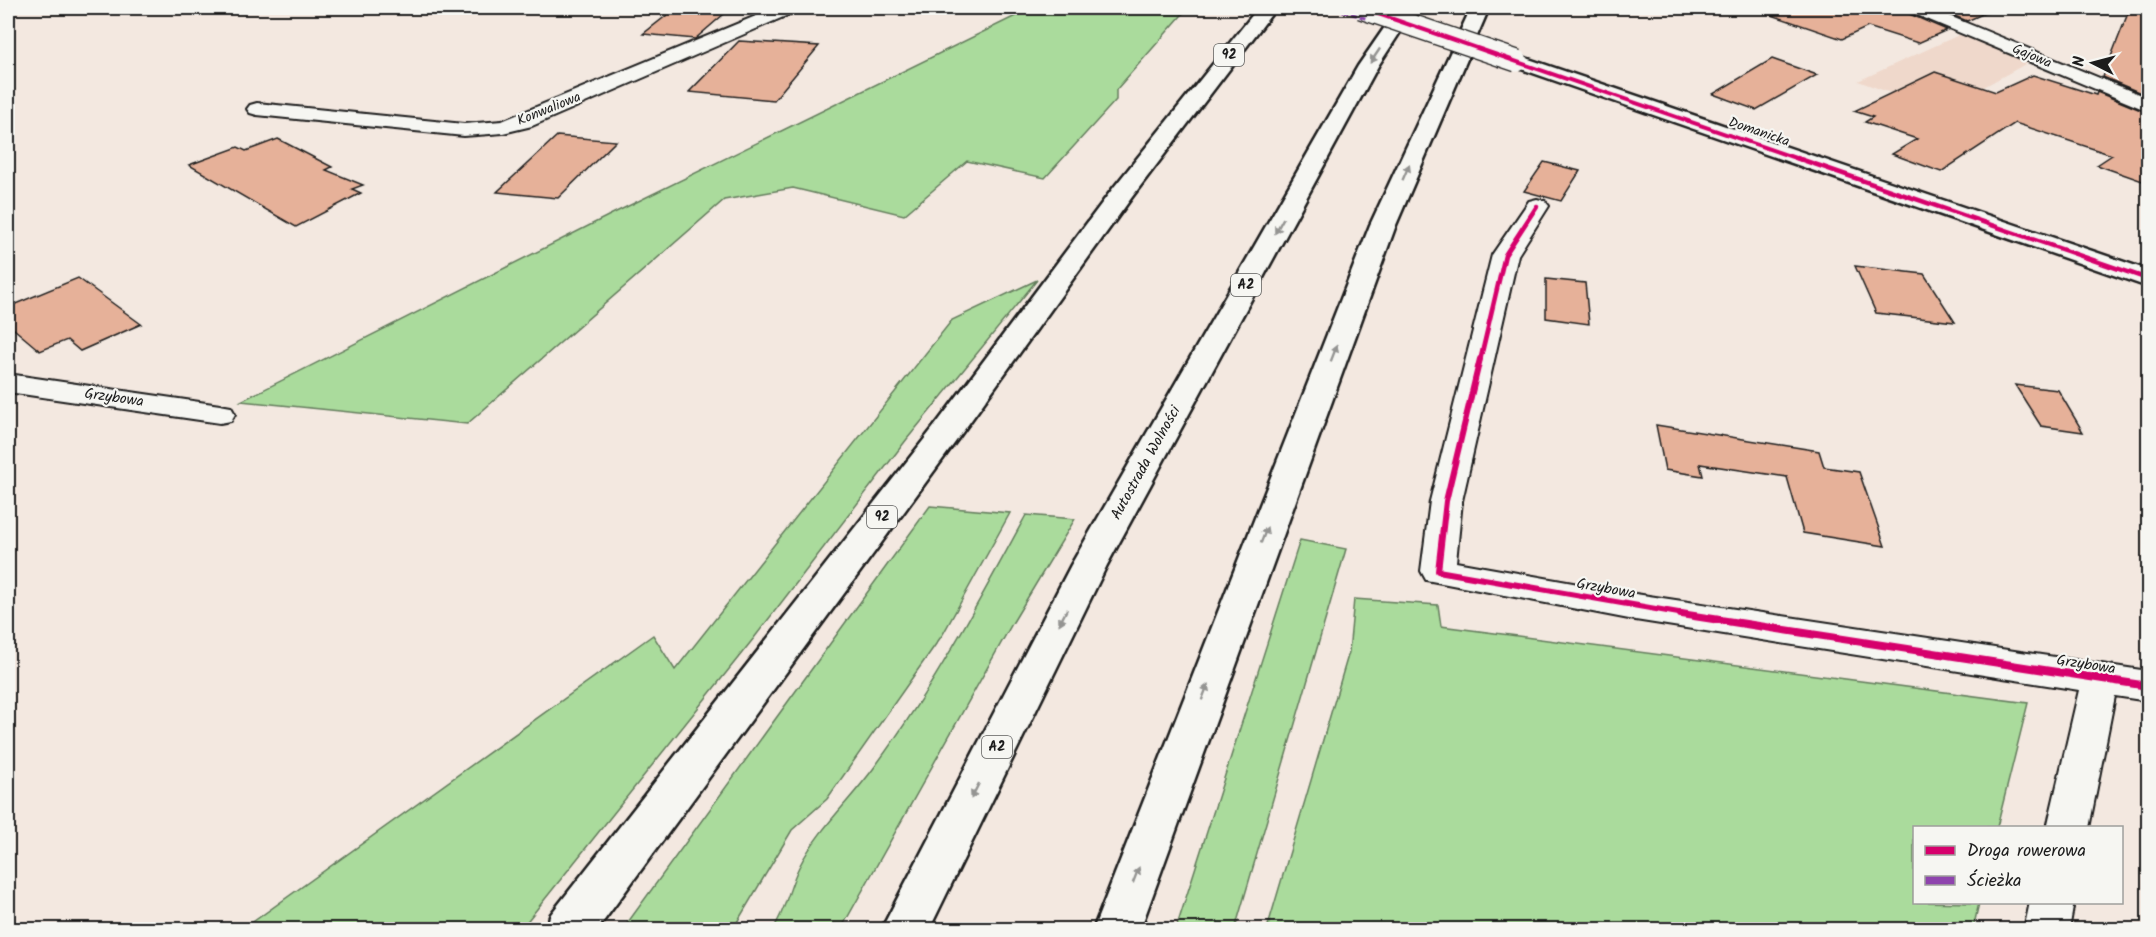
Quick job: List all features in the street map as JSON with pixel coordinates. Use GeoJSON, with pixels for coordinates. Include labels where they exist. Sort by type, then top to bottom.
{"type":"FeatureCollection","features":[{"type":"Feature","properties":{"kind":"main road","name":"92"},"geometry":{"type":"LineString","coordinates":[[568,930],[948,430],[1130,183],[1266,8]]}},
{"type":"Feature","properties":{"kind":"main road","name":"Domanicka"},"geometry":{"type":"LineString","coordinates":[[1361,8],[2148,279]]}},
{"type":"Feature","properties":{"kind":"main road","name":"Autostrada Wolności"},"geometry":{"type":"LineString","coordinates":[[904,930],[1089,564],[1368,66],[1407,8]]}},
{"type":"Feature","properties":{"kind":"main road"},"geometry":{"type":"LineString","coordinates":[[1116,930],[1383,225],[1480,8]]}},
{"type":"Feature","properties":{"kind":"street","name":"Konwaliowa"},"geometry":{"type":"LineString","coordinates":[[257,109],[464,130],[503,127],[524,121],[789,8]]}},
{"type":"Feature","properties":{"kind":"street","name":"Gajowa"},"geometry":{"type":"LineString","coordinates":[[1916,8],[2148,105]]}},
{"type":"Feature","properties":{"kind":"street","name":"Grzybowa"},"geometry":{"type":"LineString","coordinates":[[1537,206],[1505,255],[1446,501],[1438,571],[1629,606],[2148,686]]}},
{"type":"Feature","properties":{"kind":"street","name":"Grzybowa"},"geometry":{"type":"LineString","coordinates":[[8,383],[220,414]]}},
{"type":"Feature","properties":{"kind":"street","name":"Grzybowa"},"geometry":{"type":"LineString","coordinates":[[2068,826],[2100,679]]}},
{"type":"Feature","properties":{"kind":"street"},"geometry":{"type":"LineString","coordinates":[[2046,930],[2052,904]]}},
{"type":"Feature","properties":{"kind":"shaded area"},"geometry":{"type":"Polygon","coordinates":[[[1961,34],[2029,62],[1940,111],[1858,81],[1961,34]]]}},
{"type":"Feature","properties":{"kind":"green space"},"geometry":{"type":"Polygon","coordinates":[[[1032,8],[1188,8],[1116,90],[1116,100],[1045,178],[967,161],[904,215],[793,188],[724,200],[467,424],[241,401],[614,213],[1032,8]]]}},
{"type":"Feature","properties":{"kind":"green space"},"geometry":{"type":"Polygon","coordinates":[[[1037,280],[907,439],[754,638],[521,929],[243,929],[653,635],[675,670],[952,320],[1037,280]]]}},
{"type":"Feature","properties":{"kind":"green space"},"geometry":{"type":"Polygon","coordinates":[[[930,506],[1010,513],[943,634],[827,799],[792,830],[733,929],[623,929],[930,506]]]}},
{"type":"Feature","properties":{"kind":"green space"},"geometry":{"type":"Polygon","coordinates":[[[1026,515],[1075,519],[1013,622],[841,929],[773,929],[807,853],[825,827],[876,765],[917,705],[974,611],[1026,515]]]}},
{"type":"Feature","properties":{"kind":"green space"},"geometry":{"type":"Polygon","coordinates":[[[1300,540],[1346,549],[1235,929],[1176,929],[1300,540]]]}},
{"type":"Feature","properties":{"kind":"green space"},"geometry":{"type":"Polygon","coordinates":[[[1354,599],[1438,605],[1441,626],[2028,703],[1997,826],[1913,826],[1913,904],[1979,904],[1973,929],[1267,929],[1349,652],[1354,599]]]}},
{"type":"Feature","properties":{"kind":"building"},"geometry":{"type":"Polygon","coordinates":[[[676,8],[731,8],[695,39],[643,34],[676,8]]]}},
{"type":"Feature","properties":{"kind":"building"},"geometry":{"type":"Polygon","coordinates":[[[1767,8],[1905,8],[1909,14],[1947,30],[1918,43],[1868,27],[1842,39],[1766,13],[1767,8]]]}},
{"type":"Feature","properties":{"kind":"building"},"geometry":{"type":"Polygon","coordinates":[[[1935,8],[1996,8],[1967,21],[1935,8]]]}},
{"type":"Feature","properties":{"kind":"building"},"geometry":{"type":"Polygon","coordinates":[[[2130,8],[2148,8],[2148,96],[2103,77],[2130,8]]]}},
{"type":"Feature","properties":{"kind":"building"},"geometry":{"type":"Polygon","coordinates":[[[739,41],[819,46],[774,100],[689,92],[739,41]]]}},
{"type":"Feature","properties":{"kind":"building"},"geometry":{"type":"Polygon","coordinates":[[[1772,59],[1817,75],[1756,110],[1713,94],[1772,59]]]}},
{"type":"Feature","properties":{"kind":"building"},"geometry":{"type":"Polygon","coordinates":[[[1935,72],[1996,92],[2033,75],[2096,95],[2097,92],[2148,113],[2148,183],[2097,165],[2112,155],[2015,123],[1941,172],[1892,154],[1917,139],[1865,122],[1873,117],[1854,111],[1935,72]]]}},
{"type":"Feature","properties":{"kind":"building"},"geometry":{"type":"Polygon","coordinates":[[[557,136],[616,141],[558,198],[497,192],[557,136]]]}},
{"type":"Feature","properties":{"kind":"building"},"geometry":{"type":"Polygon","coordinates":[[[278,139],[332,167],[326,170],[363,185],[352,189],[361,193],[296,227],[189,165],[238,147],[246,151],[278,139]]]}},
{"type":"Feature","properties":{"kind":"building"},"geometry":{"type":"Polygon","coordinates":[[[1544,162],[1580,171],[1561,201],[1524,191],[1544,162]]]}},
{"type":"Feature","properties":{"kind":"building"},"geometry":{"type":"Polygon","coordinates":[[[1855,266],[1924,274],[1955,322],[1876,313],[1855,266]]]}},
{"type":"Feature","properties":{"kind":"building"},"geometry":{"type":"Polygon","coordinates":[[[78,278],[141,324],[80,351],[67,340],[40,351],[8,324],[8,307],[78,278]]]}},
{"type":"Feature","properties":{"kind":"building"},"geometry":{"type":"Polygon","coordinates":[[[1546,279],[1585,283],[1589,324],[1546,318],[1546,279]]]}},
{"type":"Feature","properties":{"kind":"building"},"geometry":{"type":"Polygon","coordinates":[[[2015,385],[2058,390],[2083,432],[2041,426],[2015,385]]]}},
{"type":"Feature","properties":{"kind":"building"},"geometry":{"type":"Polygon","coordinates":[[[1656,425],[1819,451],[1824,467],[1859,472],[1885,546],[1803,533],[1787,477],[1700,464],[1703,476],[1665,470],[1656,425]]]}},
{"type":"Feature","properties":{"kind":"marked path"},"geometry":{"type":"LineString","coordinates":[[1334,8],[1368,19]]}},
{"type":"Feature","properties":{"kind":"cycle path"},"geometry":{"type":"LineString","coordinates":[[1361,8],[2148,279]]}},
{"type":"Feature","properties":{"kind":"cycle path"},"geometry":{"type":"LineString","coordinates":[[1537,206],[1505,255],[1446,501],[1438,571],[1629,606],[2148,686]]}}]}
